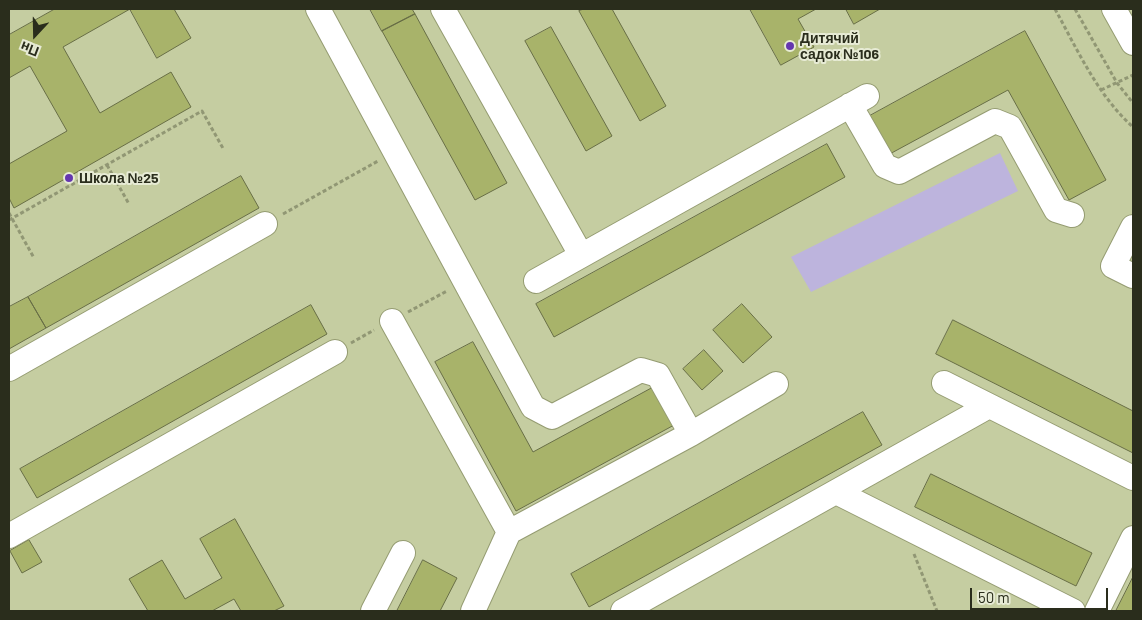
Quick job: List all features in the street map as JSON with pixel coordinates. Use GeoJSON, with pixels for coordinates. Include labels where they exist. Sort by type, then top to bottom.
{"type":"FeatureCollection","features":[{"type":"Feature","properties":{"kind":"lane"},"geometry":{"type":"LineString","coordinates":[[318,9],[534,407],[552,417],[641,370],[658,375],[691,434]]}},
{"type":"Feature","properties":{"kind":"lane"},"geometry":{"type":"LineString","coordinates":[[443,9],[581,255]]}},
{"type":"Feature","properties":{"kind":"lane"},"geometry":{"type":"LineString","coordinates":[[1114,9],[1133,43]]}},
{"type":"Feature","properties":{"kind":"lane"},"geometry":{"type":"LineString","coordinates":[[536,280],[859,100],[885,166],[900,172],[995,121],[1010,127],[1056,210],[1072,216]]}},
{"type":"Feature","properties":{"kind":"lane"},"geometry":{"type":"LineString","coordinates":[[9,369],[265,224]]}},
{"type":"Feature","properties":{"kind":"lane"},"geometry":{"type":"LineString","coordinates":[[1133,227],[1113,266],[1133,276]]}},
{"type":"Feature","properties":{"kind":"lane"},"geometry":{"type":"LineString","coordinates":[[392,321],[510,532]]}},
{"type":"Feature","properties":{"kind":"lane"},"geometry":{"type":"LineString","coordinates":[[9,536],[335,352]]}},
{"type":"Feature","properties":{"kind":"lane"},"geometry":{"type":"LineString","coordinates":[[473,611],[510,532],[691,434],[776,384]]}},
{"type":"Feature","properties":{"kind":"lane"},"geometry":{"type":"LineString","coordinates":[[944,384],[1133,478]]}},
{"type":"Feature","properties":{"kind":"lane"},"geometry":{"type":"LineString","coordinates":[[623,611],[989,406]]}},
{"type":"Feature","properties":{"kind":"lane"},"geometry":{"type":"LineString","coordinates":[[836,492],[1073,611]]}},
{"type":"Feature","properties":{"kind":"lane"},"geometry":{"type":"LineString","coordinates":[[1097,611],[1131,549]]}},
{"type":"Feature","properties":{"kind":"lane"},"geometry":{"type":"LineString","coordinates":[[373,611],[403,553]]}},
{"type":"Feature","properties":{"kind":"path"},"geometry":{"type":"LineString","coordinates":[[1055,9],[1101,90],[1115,109],[1133,127]]}},
{"type":"Feature","properties":{"kind":"path"},"geometry":{"type":"LineString","coordinates":[[1075,9],[1117,83],[1133,103]]}},
{"type":"Feature","properties":{"kind":"path"},"geometry":{"type":"LineString","coordinates":[[1101,90],[1133,75]]}},
{"type":"Feature","properties":{"kind":"path"},"geometry":{"type":"LineString","coordinates":[[10,219],[202,111],[224,150]]}},
{"type":"Feature","properties":{"kind":"path"},"geometry":{"type":"LineString","coordinates":[[265,224],[395,152]]}},
{"type":"Feature","properties":{"kind":"path"},"geometry":{"type":"LineString","coordinates":[[106,165],[129,204]]}},
{"type":"Feature","properties":{"kind":"path"},"geometry":{"type":"LineString","coordinates":[[9,213],[10,219],[34,258]]}},
{"type":"Feature","properties":{"kind":"path"},"geometry":{"type":"LineString","coordinates":[[903,526],[937,611]]}},
{"type":"Feature","properties":{"kind":"shaded area"},"geometry":{"type":"Polygon","coordinates":[[[1000,153],[1018,191],[811,292],[791,257],[1000,153]]]}},
{"type":"Feature","properties":{"kind":"building"},"geometry":{"type":"Polygon","coordinates":[[[55,9],[130,9],[63,47],[100,113],[171,72],[191,107],[14,208],[9,198],[9,164],[67,131],[30,66],[9,78],[9,35],[55,9]]]}},
{"type":"Feature","properties":{"kind":"building"},"geometry":{"type":"Polygon","coordinates":[[[130,9],[174,9],[191,38],[157,58],[130,9]]]}},
{"type":"Feature","properties":{"kind":"building"},"geometry":{"type":"Polygon","coordinates":[[[370,9],[412,9],[415,14],[382,31],[370,9]]]}},
{"type":"Feature","properties":{"kind":"building"},"geometry":{"type":"Polygon","coordinates":[[[584,9],[612,9],[666,106],[640,121],[579,11],[584,9]]]}},
{"type":"Feature","properties":{"kind":"building"},"geometry":{"type":"Polygon","coordinates":[[[750,9],[816,9],[798,19],[814,47],[781,65],[750,9]]]}},
{"type":"Feature","properties":{"kind":"building"},"geometry":{"type":"Polygon","coordinates":[[[846,9],[880,9],[854,24],[846,9]]]}},
{"type":"Feature","properties":{"kind":"building"},"geometry":{"type":"Polygon","coordinates":[[[415,14],[507,183],[475,200],[382,31],[415,14]]]}},
{"type":"Feature","properties":{"kind":"building"},"geometry":{"type":"Polygon","coordinates":[[[551,27],[612,136],[586,151],[525,41],[551,27]]]}},
{"type":"Feature","properties":{"kind":"building"},"geometry":{"type":"Polygon","coordinates":[[[1025,31],[1106,180],[1069,200],[1008,90],[886,156],[866,118],[1025,31]]]}},
{"type":"Feature","properties":{"kind":"building"},"geometry":{"type":"Polygon","coordinates":[[[827,144],[845,177],[554,337],[536,304],[827,144]]]}},
{"type":"Feature","properties":{"kind":"building"},"geometry":{"type":"Polygon","coordinates":[[[241,176],[259,208],[46,328],[28,297],[241,176]]]}},
{"type":"Feature","properties":{"kind":"building"},"geometry":{"type":"Polygon","coordinates":[[[28,297],[46,328],[9,349],[9,307],[28,297]]]}},
{"type":"Feature","properties":{"kind":"building"},"geometry":{"type":"Polygon","coordinates":[[[742,304],[772,337],[743,363],[713,330],[742,304]]]}},
{"type":"Feature","properties":{"kind":"building"},"geometry":{"type":"Polygon","coordinates":[[[311,305],[327,334],[37,498],[20,469],[311,305]]]}},
{"type":"Feature","properties":{"kind":"building"},"geometry":{"type":"Polygon","coordinates":[[[953,320],[1133,411],[1133,453],[936,354],[953,320]]]}},
{"type":"Feature","properties":{"kind":"building"},"geometry":{"type":"Polygon","coordinates":[[[473,342],[533,452],[655,386],[676,424],[516,511],[435,362],[473,342]]]}},
{"type":"Feature","properties":{"kind":"building"},"geometry":{"type":"Polygon","coordinates":[[[704,350],[723,371],[702,390],[683,369],[704,350]]]}},
{"type":"Feature","properties":{"kind":"building"},"geometry":{"type":"Polygon","coordinates":[[[863,412],[882,445],[589,607],[571,574],[863,412]]]}},
{"type":"Feature","properties":{"kind":"building"},"geometry":{"type":"Polygon","coordinates":[[[931,474],[1092,553],[1076,586],[915,507],[931,474]]]}},
{"type":"Feature","properties":{"kind":"building"},"geometry":{"type":"Polygon","coordinates":[[[235,519],[284,606],[274,611],[241,611],[234,599],[212,611],[148,611],[129,579],[162,560],[185,599],[222,578],[200,539],[235,519]]]}},
{"type":"Feature","properties":{"kind":"building"},"geometry":{"type":"Polygon","coordinates":[[[29,540],[42,562],[22,573],[10,551],[29,540]]]}},
{"type":"Feature","properties":{"kind":"building"},"geometry":{"type":"Polygon","coordinates":[[[423,560],[457,578],[440,611],[397,611],[423,560]]]}},
{"type":"Feature","properties":{"kind":"building"},"geometry":{"type":"Polygon","coordinates":[[[1133,577],[1133,611],[1116,611],[1133,577]]]}},
{"type":"Feature","properties":{"kind":"place","name":"Дитячий садок №106"},"geometry":{"type":"Point","coordinates":[790,46]}},
{"type":"Feature","properties":{"kind":"place","name":"Школа №25"},"geometry":{"type":"Point","coordinates":[69,178]}}]}
